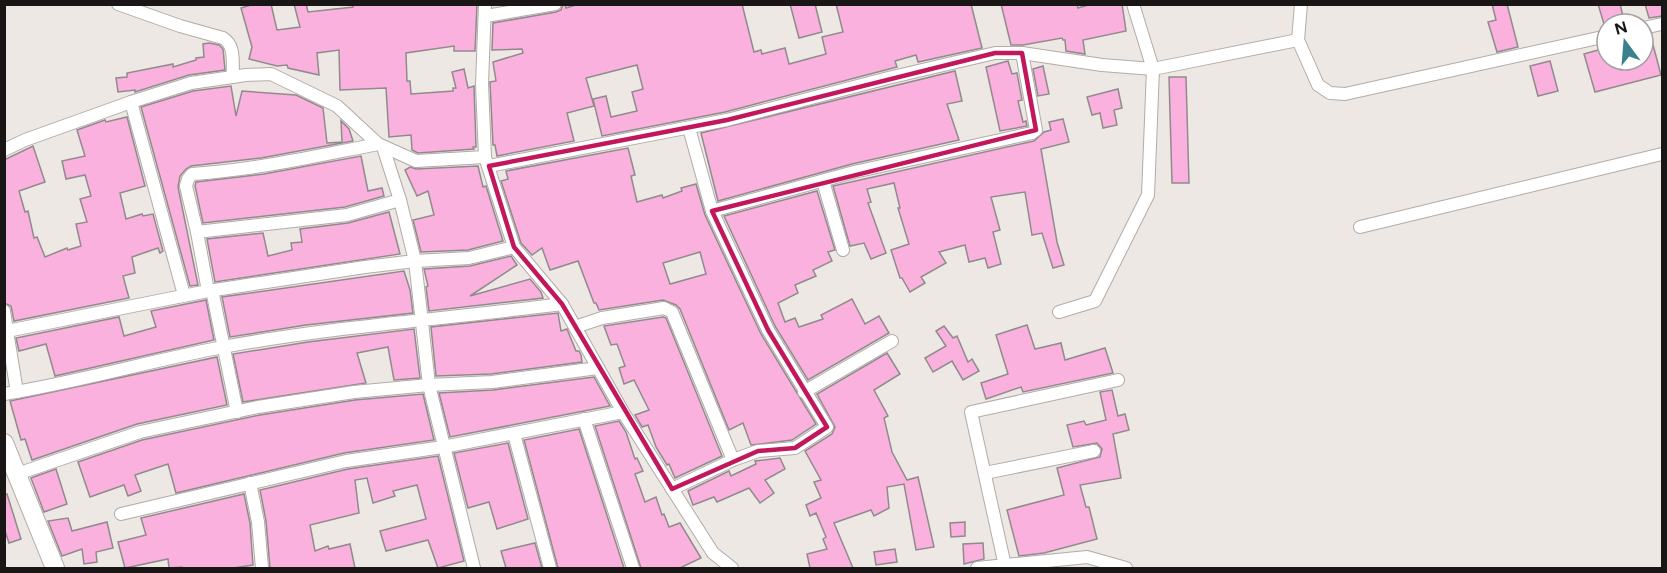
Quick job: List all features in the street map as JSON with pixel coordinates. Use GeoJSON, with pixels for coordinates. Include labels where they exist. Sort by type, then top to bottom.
{"type":"FeatureCollection","features":[{"type":"Feature","properties":{"kind":"street"},"geometry":{"type":"LineString","coordinates":[[118,4],[180,26],[223,38],[232,47],[233,77]]}},
{"type":"Feature","properties":{"kind":"street"},"geometry":{"type":"LineString","coordinates":[[555,4],[485,10],[482,84],[487,162],[514,247],[562,304],[623,412],[713,553],[732,568]]}},
{"type":"Feature","properties":{"kind":"street"},"geometry":{"type":"LineString","coordinates":[[1059,312],[1095,301],[1148,195],[1154,69],[1133,4]]}},
{"type":"Feature","properties":{"kind":"street"},"geometry":{"type":"LineString","coordinates":[[1301,4],[1298,40],[1318,85],[1330,93],[1346,94],[1595,39]]}},
{"type":"Feature","properties":{"kind":"street"},"geometry":{"type":"LineString","coordinates":[[4,150],[131,102],[191,83],[233,77],[271,74],[337,106],[380,146],[417,161],[487,162],[727,120],[995,53],[1022,53],[1154,69],[1298,40]]}},
{"type":"Feature","properties":{"kind":"street"},"geometry":{"type":"LineString","coordinates":[[712,211],[823,181],[1032,133],[1036,130],[1022,53]]}},
{"type":"Feature","properties":{"kind":"street"},"geometry":{"type":"LineString","coordinates":[[131,102],[184,295]]}},
{"type":"Feature","properties":{"kind":"street"},"geometry":{"type":"LineString","coordinates":[[672,489],[733,460],[758,452],[795,448],[827,427],[768,330],[712,211],[688,128]]}},
{"type":"Feature","properties":{"kind":"street"},"geometry":{"type":"LineString","coordinates":[[380,146],[400,200],[415,261],[429,385],[474,568]]}},
{"type":"Feature","properties":{"kind":"street"},"geometry":{"type":"LineString","coordinates":[[237,412],[186,186],[188,178],[192,174],[270,165],[380,146]]}},
{"type":"Feature","properties":{"kind":"street"},"geometry":{"type":"LineString","coordinates":[[1360,226],[1662,154]]}},
{"type":"Feature","properties":{"kind":"street"},"geometry":{"type":"LineString","coordinates":[[823,181],[843,250]]}},
{"type":"Feature","properties":{"kind":"street"},"geometry":{"type":"LineString","coordinates":[[197,232],[347,215],[400,200]]}},
{"type":"Feature","properties":{"kind":"street"},"geometry":{"type":"LineString","coordinates":[[7,331],[210,290],[415,261],[469,258],[514,247]]}},
{"type":"Feature","properties":{"kind":"street"},"geometry":{"type":"LineString","coordinates":[[4,311],[11,393],[223,347],[318,332],[562,304]]}},
{"type":"Feature","properties":{"kind":"street"},"geometry":{"type":"LineString","coordinates":[[575,327],[602,318],[664,308],[672,312],[733,460]]}},
{"type":"Feature","properties":{"kind":"street"},"geometry":{"type":"LineString","coordinates":[[804,392],[892,341]]}},
{"type":"Feature","properties":{"kind":"street"},"geometry":{"type":"LineString","coordinates":[[17,474],[140,432],[237,412],[354,392],[492,382],[598,368]]}},
{"type":"Feature","properties":{"kind":"street"},"geometry":{"type":"LineString","coordinates":[[1005,566],[971,412],[1118,380]]}},
{"type":"Feature","properties":{"kind":"street"},"geometry":{"type":"LineString","coordinates":[[121,514],[346,462],[444,447],[623,412]]}},
{"type":"Feature","properties":{"kind":"street"},"geometry":{"type":"LineString","coordinates":[[584,419],[633,568]]}},
{"type":"Feature","properties":{"kind":"street"},"geometry":{"type":"LineString","coordinates":[[514,434],[550,568]]}},
{"type":"Feature","properties":{"kind":"street"},"geometry":{"type":"LineString","coordinates":[[4,443],[55,568]]}},
{"type":"Feature","properties":{"kind":"street"},"geometry":{"type":"LineString","coordinates":[[984,473],[1094,451]]}},
{"type":"Feature","properties":{"kind":"street"},"geometry":{"type":"LineString","coordinates":[[250,483],[262,568]]}},
{"type":"Feature","properties":{"kind":"street"},"geometry":{"type":"LineString","coordinates":[[977,568],[1087,557],[1126,568]]}},
{"type":"Feature","properties":{"kind":"highlighted area"},"geometry":{"type":"Polygon","coordinates":[[[995,53],[1022,53],[1036,130],[712,211],[768,330],[827,427],[795,448],[758,451],[672,489],[562,304],[514,247],[489,166],[727,120],[995,53]]]}},
{"type":"Feature","properties":{"kind":"building"},"geometry":{"type":"Polygon","coordinates":[[[254,4],[271,4],[277,30],[300,27],[294,4],[306,4],[308,12],[353,7],[352,4],[477,4],[475,51],[454,51],[454,46],[406,53],[407,81],[410,81],[411,94],[453,91],[453,88],[456,88],[452,72],[464,69],[468,88],[474,86],[476,147],[418,153],[412,150],[411,135],[389,137],[386,88],[340,90],[339,50],[317,53],[319,75],[288,68],[287,65],[277,66],[249,59],[252,47],[241,8],[254,4]]]}},
{"type":"Feature","properties":{"kind":"building"},"geometry":{"type":"Polygon","coordinates":[[[563,4],[566,8],[579,4],[742,4],[754,52],[761,50],[762,54],[785,48],[789,64],[826,54],[822,37],[843,32],[836,4],[971,4],[982,48],[918,62],[916,55],[895,61],[897,67],[725,112],[602,136],[593,99],[606,96],[611,117],[637,111],[632,92],[643,89],[637,65],[586,78],[594,106],[567,113],[574,141],[497,156],[495,145],[493,145],[490,82],[496,81],[493,62],[523,53],[522,49],[492,50],[493,23],[556,12],[561,10],[563,4]]]}},
{"type":"Feature","properties":{"kind":"building"},"geometry":{"type":"Polygon","coordinates":[[[790,4],[815,4],[822,32],[799,38],[790,4]]]}},
{"type":"Feature","properties":{"kind":"building"},"geometry":{"type":"Polygon","coordinates":[[[1001,4],[1077,4],[1078,8],[1092,4],[1122,4],[1126,31],[1083,40],[1085,54],[1066,51],[1065,40],[1062,38],[1011,45],[1001,4]]]}},
{"type":"Feature","properties":{"kind":"building"},"geometry":{"type":"Polygon","coordinates":[[[1492,4],[1507,4],[1518,47],[1497,52],[1488,22],[1496,20],[1492,4]]]}},
{"type":"Feature","properties":{"kind":"building"},"geometry":{"type":"Polygon","coordinates":[[[1598,4],[1620,4],[1622,12],[1600,12],[1598,4]]]}},
{"type":"Feature","properties":{"kind":"building"},"geometry":{"type":"Polygon","coordinates":[[[1645,4],[1662,4],[1662,16],[1655,17],[1655,12],[1647,12],[1645,4]]]}},
{"type":"Feature","properties":{"kind":"building"},"geometry":{"type":"Polygon","coordinates":[[[203,44],[219,45],[223,49],[225,70],[189,75],[135,92],[135,90],[118,92],[116,78],[127,77],[127,73],[173,64],[173,67],[204,57],[203,44]]]}},
{"type":"Feature","properties":{"kind":"building"},"geometry":{"type":"Polygon","coordinates":[[[1595,51],[1595,72],[1655,72],[1655,52],[1661,75],[1595,92],[1584,54],[1595,51]]]}},
{"type":"Feature","properties":{"kind":"building"},"geometry":{"type":"Polygon","coordinates":[[[1008,61],[1012,74],[1017,73],[1022,100],[1018,101],[1023,122],[1026,121],[1027,126],[1000,131],[986,67],[1008,61]]]}},
{"type":"Feature","properties":{"kind":"building"},"geometry":{"type":"Polygon","coordinates":[[[1550,61],[1558,91],[1538,96],[1530,66],[1550,61]]]}},
{"type":"Feature","properties":{"kind":"building"},"geometry":{"type":"Polygon","coordinates":[[[1043,66],[1049,94],[1038,96],[1033,69],[1043,66]]]}},
{"type":"Feature","properties":{"kind":"building"},"geometry":{"type":"Polygon","coordinates":[[[955,71],[962,101],[947,104],[959,140],[852,164],[718,201],[701,133],[955,71]]]}},
{"type":"Feature","properties":{"kind":"building"},"geometry":{"type":"Polygon","coordinates":[[[1169,77],[1186,77],[1189,183],[1172,183],[1169,77]]]}},
{"type":"Feature","properties":{"kind":"building"},"geometry":{"type":"Polygon","coordinates":[[[231,86],[236,116],[242,91],[296,95],[323,108],[327,143],[342,142],[341,121],[349,129],[353,141],[261,158],[191,166],[186,169],[180,176],[178,187],[198,285],[190,286],[141,107],[193,91],[231,86]]]}},
{"type":"Feature","properties":{"kind":"building"},"geometry":{"type":"Polygon","coordinates":[[[1118,89],[1122,108],[1114,110],[1117,125],[1103,128],[1100,113],[1092,115],[1087,97],[1118,89]]]}},
{"type":"Feature","properties":{"kind":"building"},"geometry":{"type":"Polygon","coordinates":[[[127,117],[145,186],[120,193],[126,219],[142,214],[143,216],[153,214],[163,251],[160,253],[158,248],[132,257],[135,273],[123,276],[129,298],[14,321],[11,306],[4,303],[4,160],[33,146],[45,182],[19,191],[25,212],[28,211],[34,238],[37,237],[45,257],[67,248],[68,250],[81,246],[76,224],[87,222],[80,199],[91,196],[85,175],[66,179],[62,161],[85,156],[77,130],[105,120],[106,122],[127,117]]]}},
{"type":"Feature","properties":{"kind":"building"},"geometry":{"type":"Polygon","coordinates":[[[1063,119],[1069,142],[1041,149],[1057,242],[1064,265],[1053,268],[1042,233],[1032,235],[1025,192],[991,197],[1000,230],[993,232],[1001,264],[988,268],[985,258],[969,262],[965,245],[939,252],[946,263],[921,277],[925,283],[910,292],[900,278],[891,250],[909,244],[898,208],[900,208],[894,183],[867,189],[871,202],[868,203],[886,253],[871,259],[864,243],[850,246],[833,186],[1034,141],[1044,132],[1051,130],[1049,122],[1063,119]]]}},
{"type":"Feature","properties":{"kind":"building"},"geometry":{"type":"Polygon","coordinates":[[[628,148],[635,175],[631,176],[637,202],[662,195],[663,198],[682,191],[681,188],[696,184],[705,215],[761,334],[816,424],[792,440],[751,445],[743,423],[729,430],[680,309],[663,300],[599,310],[594,303],[578,261],[550,270],[542,248],[532,255],[521,243],[501,181],[508,179],[506,171],[628,148]],[[700,252],[663,263],[670,284],[706,274],[700,252]]]}},
{"type":"Feature","properties":{"kind":"building"},"geometry":{"type":"Polygon","coordinates":[[[361,156],[368,191],[382,188],[384,196],[345,207],[203,223],[196,182],[264,174],[361,156]]]}},
{"type":"Feature","properties":{"kind":"building"},"geometry":{"type":"Polygon","coordinates":[[[478,166],[483,187],[486,186],[503,241],[468,250],[421,252],[413,220],[434,215],[428,191],[417,196],[405,170],[410,167],[416,169],[478,166]]]}},
{"type":"Feature","properties":{"kind":"building"},"geometry":{"type":"Polygon","coordinates":[[[817,191],[835,250],[828,252],[832,261],[813,270],[816,276],[795,285],[798,293],[778,303],[785,322],[795,318],[799,327],[823,319],[821,315],[852,299],[865,324],[879,316],[889,333],[808,380],[775,326],[724,216],[817,191]]]}},
{"type":"Feature","properties":{"kind":"building"},"geometry":{"type":"Polygon","coordinates":[[[389,212],[400,254],[215,282],[207,239],[263,233],[268,256],[292,250],[291,243],[302,242],[300,229],[348,223],[389,212]]]}},
{"type":"Feature","properties":{"kind":"building"},"geometry":{"type":"Polygon","coordinates":[[[511,256],[517,265],[470,296],[530,279],[543,298],[429,311],[426,287],[428,286],[424,269],[470,266],[511,256]]]}},
{"type":"Feature","properties":{"kind":"building"},"geometry":{"type":"Polygon","coordinates":[[[404,271],[410,290],[413,313],[306,325],[230,337],[222,297],[404,271]]]}},
{"type":"Feature","properties":{"kind":"building"},"geometry":{"type":"Polygon","coordinates":[[[206,300],[214,340],[55,376],[46,344],[19,351],[16,338],[119,317],[124,336],[156,327],[151,311],[206,300]]]}},
{"type":"Feature","properties":{"kind":"building"},"geometry":{"type":"Polygon","coordinates":[[[558,313],[561,331],[567,329],[576,351],[579,351],[581,355],[582,362],[491,374],[436,376],[431,327],[558,313]]]}},
{"type":"Feature","properties":{"kind":"building"},"geometry":{"type":"Polygon","coordinates":[[[666,318],[722,456],[675,478],[669,464],[667,465],[656,447],[648,425],[642,427],[635,415],[649,410],[634,380],[624,384],[619,368],[625,366],[617,344],[611,345],[604,326],[666,318]]]}},
{"type":"Feature","properties":{"kind":"building"},"geometry":{"type":"Polygon","coordinates":[[[1027,325],[1035,349],[1061,343],[1065,360],[1105,348],[1113,373],[1023,392],[1021,387],[986,399],[981,383],[1008,374],[996,335],[1027,325]]]}},
{"type":"Feature","properties":{"kind":"building"},"geometry":{"type":"Polygon","coordinates":[[[944,326],[953,338],[957,336],[968,362],[972,359],[979,371],[963,380],[952,361],[933,372],[925,358],[946,346],[936,331],[944,326]]]}},
{"type":"Feature","properties":{"kind":"building"},"geometry":{"type":"Polygon","coordinates":[[[414,329],[420,378],[394,380],[388,347],[357,353],[366,383],[243,402],[233,354],[414,329]]]}},
{"type":"Feature","properties":{"kind":"building"},"geometry":{"type":"Polygon","coordinates":[[[887,353],[900,374],[874,390],[888,416],[884,418],[892,452],[907,480],[918,477],[934,547],[916,550],[904,484],[887,487],[889,508],[874,516],[871,510],[834,523],[853,568],[810,568],[807,554],[827,549],[823,539],[826,537],[816,513],[810,516],[806,505],[821,498],[814,482],[821,480],[805,451],[832,434],[835,427],[817,394],[887,353]]]}},
{"type":"Feature","properties":{"kind":"building"},"geometry":{"type":"Polygon","coordinates":[[[217,357],[227,405],[137,424],[32,460],[25,439],[21,440],[10,401],[217,357]]]}},
{"type":"Feature","properties":{"kind":"building"},"geometry":{"type":"Polygon","coordinates":[[[594,377],[610,406],[450,437],[439,393],[493,390],[594,377]]]}},
{"type":"Feature","properties":{"kind":"building"},"geometry":{"type":"Polygon","coordinates":[[[1112,390],[1118,416],[1125,414],[1129,430],[1113,434],[1121,478],[1080,485],[1086,507],[1089,507],[1097,539],[1044,553],[1019,556],[1007,510],[1064,495],[1057,468],[1100,457],[1102,449],[1097,443],[1073,447],[1067,425],[1084,421],[1086,425],[1106,420],[1100,392],[1112,390]]]}},
{"type":"Feature","properties":{"kind":"building"},"geometry":{"type":"Polygon","coordinates":[[[423,394],[434,440],[344,453],[176,493],[168,464],[135,475],[141,491],[128,496],[124,485],[90,497],[78,462],[142,440],[260,415],[355,400],[423,394]]]}},
{"type":"Feature","properties":{"kind":"building"},"geometry":{"type":"Polygon","coordinates":[[[619,421],[626,432],[635,459],[637,458],[643,471],[635,474],[645,502],[656,497],[669,527],[680,523],[701,558],[680,568],[641,568],[595,426],[619,421]]]}},
{"type":"Feature","properties":{"kind":"building"},"geometry":{"type":"Polygon","coordinates":[[[579,429],[624,568],[558,568],[524,440],[579,429]]]}},
{"type":"Feature","properties":{"kind":"building"},"geometry":{"type":"Polygon","coordinates":[[[508,443],[528,519],[497,529],[489,502],[468,508],[454,453],[508,443]]]}},
{"type":"Feature","properties":{"kind":"building"},"geometry":{"type":"Polygon","coordinates":[[[438,456],[464,561],[438,568],[428,540],[386,551],[380,531],[426,519],[417,485],[393,491],[395,496],[373,503],[367,478],[355,480],[359,513],[310,525],[315,551],[328,546],[329,549],[350,544],[355,568],[270,568],[266,521],[260,490],[348,469],[438,456]]]}},
{"type":"Feature","properties":{"kind":"building"},"geometry":{"type":"Polygon","coordinates":[[[780,458],[785,469],[765,480],[774,493],[760,503],[749,488],[717,502],[714,497],[693,505],[688,491],[729,471],[731,476],[756,464],[755,461],[780,458]]]}},
{"type":"Feature","properties":{"kind":"building"},"geometry":{"type":"Polygon","coordinates":[[[56,469],[67,504],[44,512],[31,478],[56,469]]]}},
{"type":"Feature","properties":{"kind":"building"},"geometry":{"type":"Polygon","coordinates":[[[4,494],[7,494],[21,539],[9,543],[4,528],[4,494]]]}},
{"type":"Feature","properties":{"kind":"building"},"geometry":{"type":"Polygon","coordinates":[[[244,494],[250,523],[253,565],[233,568],[169,568],[168,559],[125,568],[118,542],[146,535],[141,518],[244,494]]]}},
{"type":"Feature","properties":{"kind":"building"},"geometry":{"type":"Polygon","coordinates":[[[68,518],[72,531],[107,522],[113,548],[96,552],[97,562],[84,564],[82,549],[62,556],[48,521],[68,518]]]}},
{"type":"Feature","properties":{"kind":"building"},"geometry":{"type":"Polygon","coordinates":[[[965,522],[965,536],[951,537],[950,523],[965,522]]]}},
{"type":"Feature","properties":{"kind":"building"},"geometry":{"type":"Polygon","coordinates":[[[535,543],[542,568],[506,568],[501,551],[535,543]]]}},
{"type":"Feature","properties":{"kind":"building"},"geometry":{"type":"Polygon","coordinates":[[[983,543],[984,559],[964,564],[963,544],[983,543]]]}},
{"type":"Feature","properties":{"kind":"building"},"geometry":{"type":"Polygon","coordinates":[[[895,549],[897,562],[876,565],[874,552],[895,549]]]}}]}
